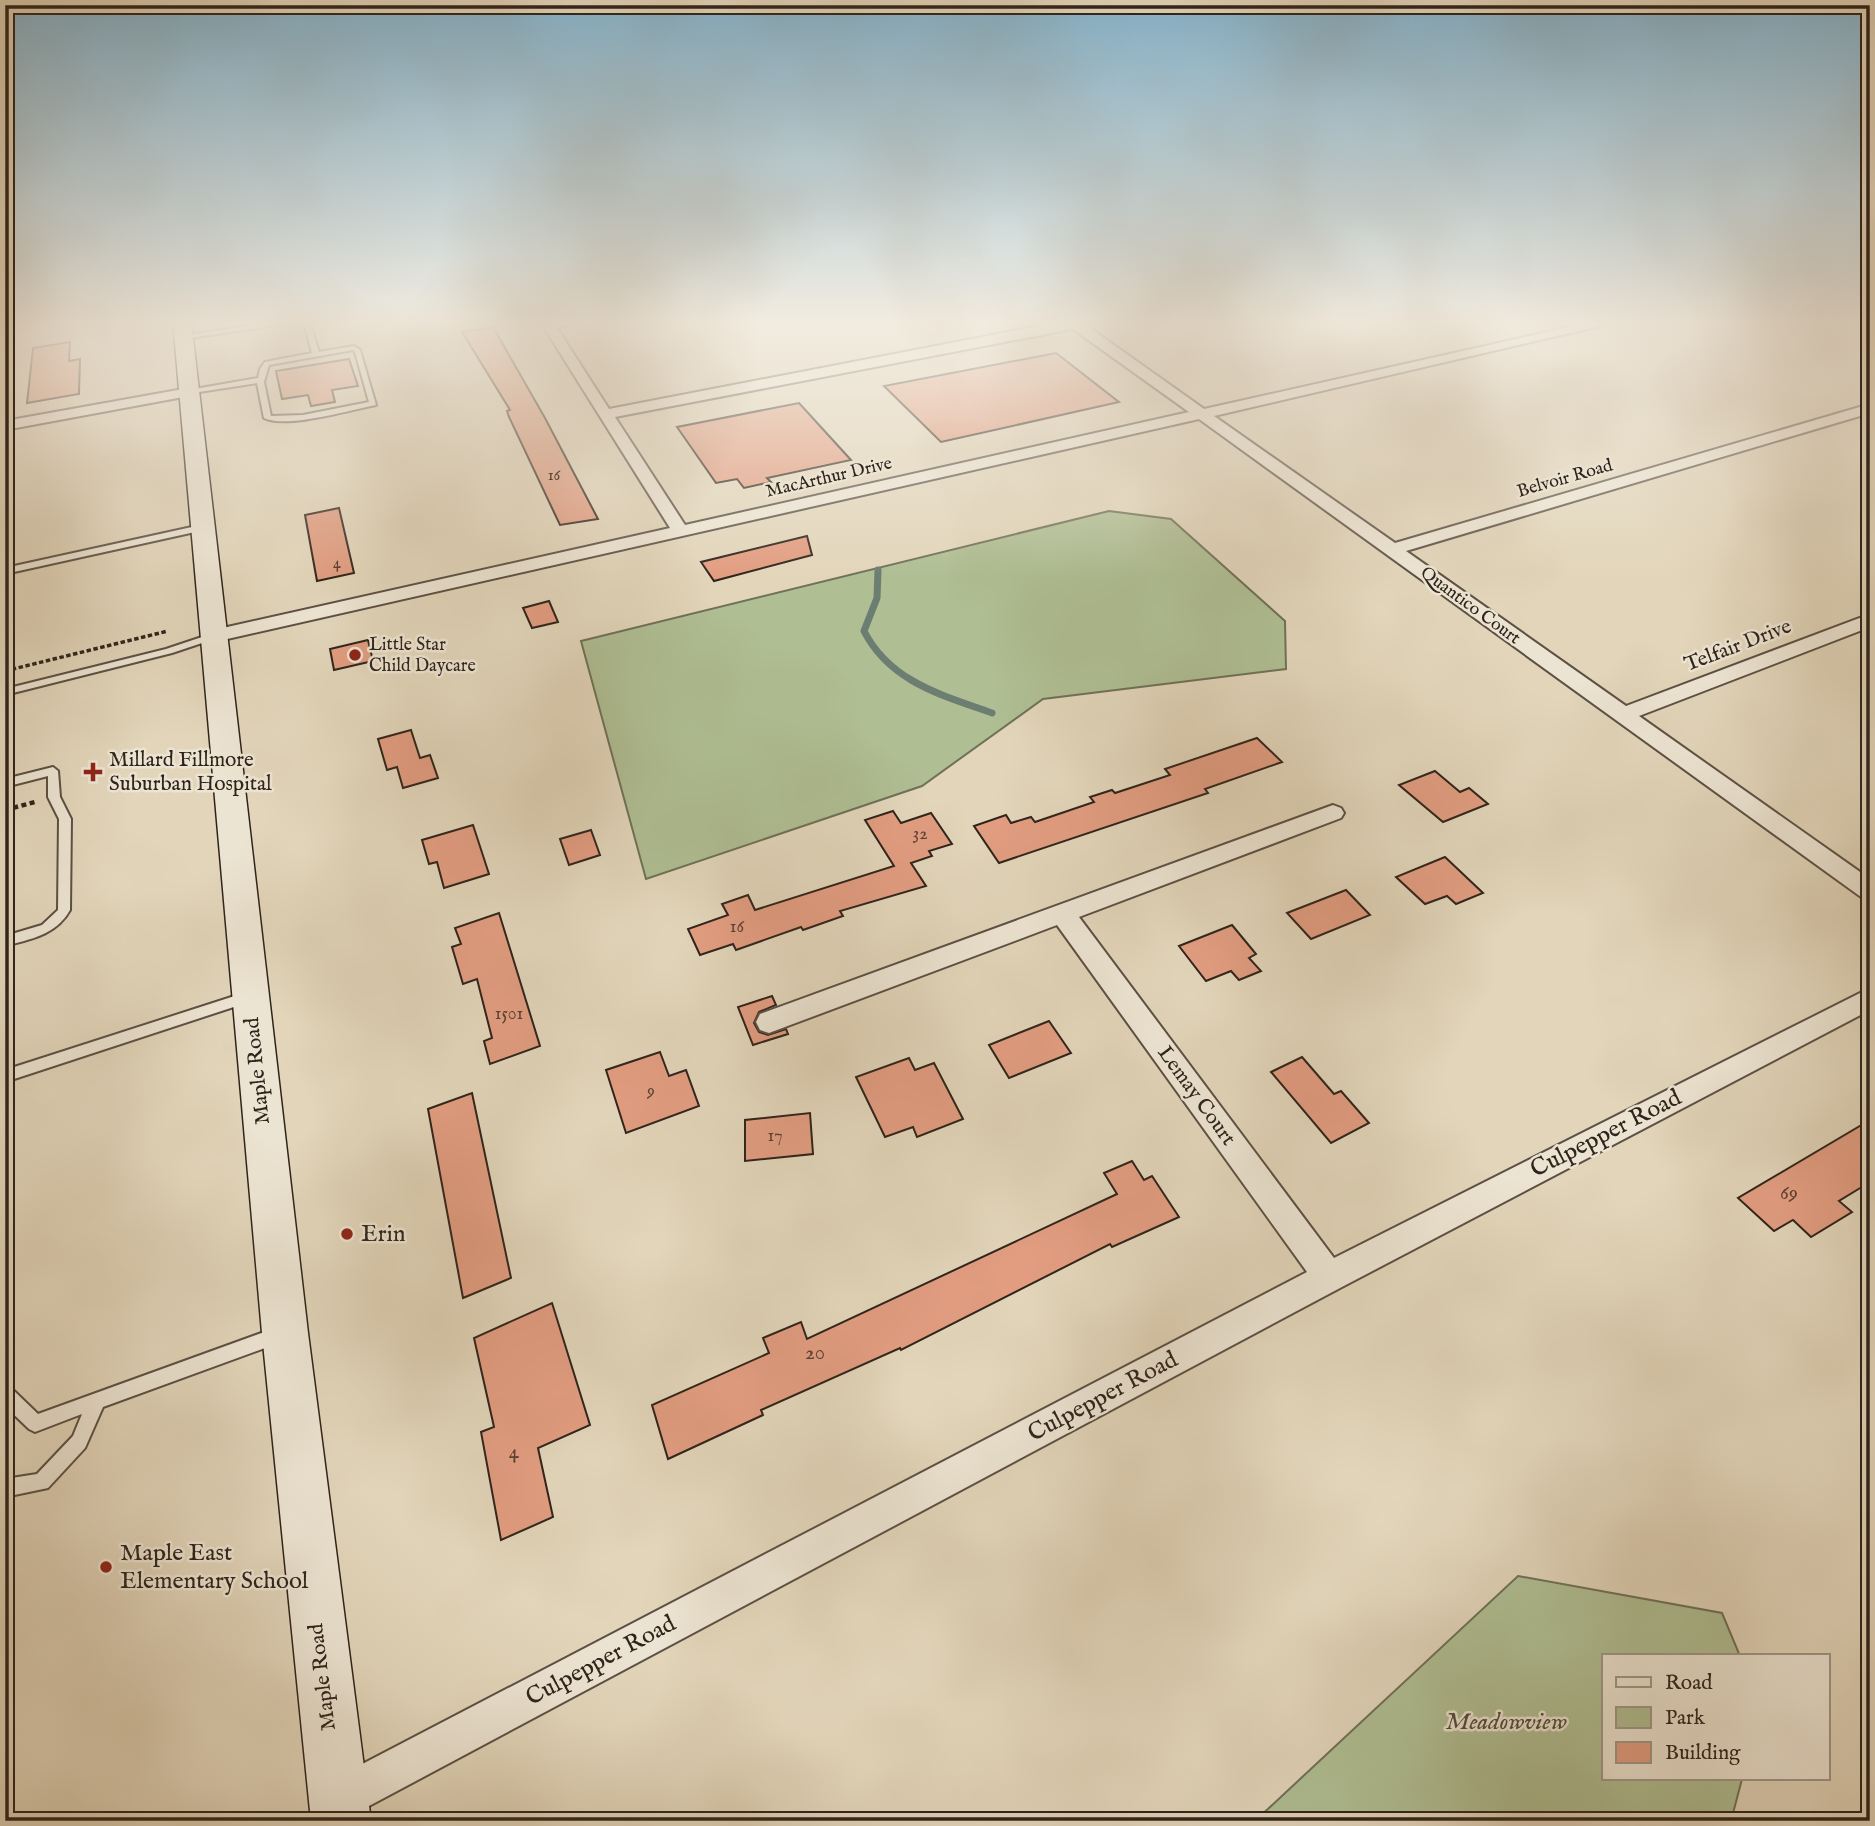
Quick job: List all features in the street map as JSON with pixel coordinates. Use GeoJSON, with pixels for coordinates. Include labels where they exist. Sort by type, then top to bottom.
{"type":"FeatureCollection","features":[{"type":"Feature","properties":{"kind":"main road","name":"Maple Road"},"geometry":{"type":"LineString","coordinates":[[190,406],[285,1332],[340,1810]]}},
{"type":"Feature","properties":{"kind":"street"},"geometry":{"type":"LineString","coordinates":[[5,426],[112,406]]}},
{"type":"Feature","properties":{"kind":"street"},"geometry":{"type":"LineString","coordinates":[[601,406],[680,531]]}},
{"type":"Feature","properties":{"kind":"street"},"geometry":{"type":"LineString","coordinates":[[606,414],[646,406]]}},
{"type":"Feature","properties":{"kind":"street","name":"Quantico Court"},"geometry":{"type":"LineString","coordinates":[[1190,406],[1870,891]]}},
{"type":"Feature","properties":{"kind":"street","name":"MacArthur Drive"},"geometry":{"type":"LineString","coordinates":[[214,636],[1231,406]]}},
{"type":"Feature","properties":{"kind":"street","name":"Belvoir Road"},"geometry":{"type":"LineString","coordinates":[[1391,550],[1870,408]]}},
{"type":"Feature","properties":{"kind":"street","name":"Telfair Drive"},"geometry":{"type":"LineString","coordinates":[[1622,715],[1870,620]]}},
{"type":"Feature","properties":{"kind":"street"},"geometry":{"type":"LineString","coordinates":[[769,1022],[1333,813]]}},
{"type":"Feature","properties":{"kind":"street","name":"Lemay Court"},"geometry":{"type":"LineString","coordinates":[[1063,914],[1329,1278]]}},
{"type":"Feature","properties":{"kind":"street","name":"Culpepper Road"},"geometry":{"type":"LineString","coordinates":[[340,1810],[1329,1278],[1870,998]]}},
{"type":"Feature","properties":{"kind":"lane"},"geometry":{"type":"LineString","coordinates":[[266,406],[268,418],[273,420],[354,406]]}},
{"type":"Feature","properties":{"kind":"lane"},"geometry":{"type":"LineString","coordinates":[[5,571],[201,528]]}},
{"type":"Feature","properties":{"kind":"lane"},"geometry":{"type":"LineString","coordinates":[[5,692],[169,651],[214,636]]}},
{"type":"Feature","properties":{"kind":"lane"},"geometry":{"type":"LineString","coordinates":[[5,783],[52,771],[54,797],[65,819],[64,910],[60,921],[46,929],[5,942]]}},
{"type":"Feature","properties":{"kind":"lane"},"geometry":{"type":"LineString","coordinates":[[5,1076],[250,996]]}},
{"type":"Feature","properties":{"kind":"lane"},"geometry":{"type":"LineString","coordinates":[[5,1394],[35,1423],[285,1332]]}},
{"type":"Feature","properties":{"kind":"lane"},"geometry":{"type":"LineString","coordinates":[[5,1488],[42,1482],[79,1442],[97,1401]]}},
{"type":"Feature","properties":{"kind":"path"},"geometry":{"type":"LineString","coordinates":[[5,670],[168,631]]}},
{"type":"Feature","properties":{"kind":"path"},"geometry":{"type":"LineString","coordinates":[[5,810],[35,802]]}},
{"type":"Feature","properties":{"kind":"green space"},"geometry":{"type":"Polygon","coordinates":[[[1109,511],[1171,519],[1285,621],[1286,669],[1043,699],[922,786],[646,879],[581,641],[1109,511]]]}},
{"type":"Feature","properties":{"kind":"green space","name":"Meadowview"},"geometry":{"type":"Polygon","coordinates":[[[1518,1576],[1722,1613],[1739,1654],[1602,1654],[1602,1780],[1742,1780],[1731,1821],[1255,1821],[1518,1576]]]}},
{"type":"Feature","properties":{"kind":"building"},"geometry":{"type":"Polygon","coordinates":[[[508,406],[538,406],[598,519],[560,525],[509,417],[507,411],[510,410],[508,406]]]}},
{"type":"Feature","properties":{"kind":"building"},"geometry":{"type":"Polygon","coordinates":[[[783,406],[802,406],[851,460],[767,478],[771,482],[744,488],[737,479],[716,483],[677,427],[783,406]]]}},
{"type":"Feature","properties":{"kind":"building"},"geometry":{"type":"Polygon","coordinates":[[[905,406],[1100,406],[941,442],[905,406]]]}},
{"type":"Feature","properties":{"kind":"building"},"geometry":{"type":"Polygon","coordinates":[[[339,508],[354,573],[317,581],[305,515],[339,508]]]}},
{"type":"Feature","properties":{"kind":"building"},"geometry":{"type":"Polygon","coordinates":[[[807,536],[812,555],[714,581],[701,562],[807,536]]]}},
{"type":"Feature","properties":{"kind":"building"},"geometry":{"type":"Polygon","coordinates":[[[549,601],[558,622],[532,628],[523,608],[549,601]]]}},
{"type":"Feature","properties":{"kind":"building"},"geometry":{"type":"Polygon","coordinates":[[[368,640],[373,661],[334,670],[330,649],[368,640]]]}},
{"type":"Feature","properties":{"kind":"building"},"geometry":{"type":"Polygon","coordinates":[[[411,730],[420,758],[430,755],[438,778],[403,788],[397,767],[387,770],[378,739],[411,730]]]}},
{"type":"Feature","properties":{"kind":"building"},"geometry":{"type":"Polygon","coordinates":[[[1257,738],[1282,762],[1205,789],[1208,793],[999,863],[974,826],[1006,815],[1011,823],[1031,817],[1035,822],[1094,802],[1090,797],[1112,790],[1115,793],[1170,775],[1165,769],[1257,738]]]}},
{"type":"Feature","properties":{"kind":"building"},"geometry":{"type":"Polygon","coordinates":[[[1435,771],[1460,792],[1469,788],[1488,804],[1443,822],[1399,785],[1435,771]]]}},
{"type":"Feature","properties":{"kind":"building"},"geometry":{"type":"Polygon","coordinates":[[[893,811],[901,823],[931,813],[952,844],[929,851],[932,856],[911,863],[926,886],[840,911],[843,916],[803,930],[801,927],[736,950],[733,944],[700,955],[688,929],[728,915],[722,904],[748,895],[755,910],[894,866],[865,820],[893,811]]]}},
{"type":"Feature","properties":{"kind":"building"},"geometry":{"type":"Polygon","coordinates":[[[473,825],[489,874],[444,888],[437,862],[429,864],[422,840],[473,825]]]}},
{"type":"Feature","properties":{"kind":"building"},"geometry":{"type":"Polygon","coordinates":[[[591,830],[600,855],[569,865],[560,839],[591,830]]]}},
{"type":"Feature","properties":{"kind":"building"},"geometry":{"type":"Polygon","coordinates":[[[1445,857],[1483,893],[1456,904],[1447,896],[1425,904],[1396,877],[1445,857]]]}},
{"type":"Feature","properties":{"kind":"building"},"geometry":{"type":"Polygon","coordinates":[[[1346,890],[1370,915],[1311,939],[1287,913],[1346,890]]]}},
{"type":"Feature","properties":{"kind":"building"},"geometry":{"type":"Polygon","coordinates":[[[499,913],[540,1046],[490,1064],[484,1041],[492,1038],[477,979],[463,984],[452,947],[461,944],[455,928],[499,913]]]}},
{"type":"Feature","properties":{"kind":"building"},"geometry":{"type":"Polygon","coordinates":[[[1232,925],[1256,954],[1249,958],[1261,971],[1239,980],[1231,971],[1206,981],[1179,946],[1232,925]]]}},
{"type":"Feature","properties":{"kind":"building"},"geometry":{"type":"Polygon","coordinates":[[[772,996],[776,1005],[759,1012],[754,1023],[759,1032],[768,1035],[786,1029],[788,1034],[753,1045],[738,1007],[772,996]]]}},
{"type":"Feature","properties":{"kind":"building"},"geometry":{"type":"Polygon","coordinates":[[[1049,1021],[1071,1053],[1009,1078],[989,1045],[1049,1021]]]}},
{"type":"Feature","properties":{"kind":"building"},"geometry":{"type":"Polygon","coordinates":[[[660,1052],[669,1076],[686,1070],[699,1106],[626,1133],[606,1070],[660,1052]]]}},
{"type":"Feature","properties":{"kind":"building"},"geometry":{"type":"Polygon","coordinates":[[[1302,1057],[1334,1094],[1341,1091],[1369,1123],[1331,1143],[1271,1072],[1302,1057]]]}},
{"type":"Feature","properties":{"kind":"building"},"geometry":{"type":"Polygon","coordinates":[[[909,1058],[915,1070],[934,1063],[963,1119],[917,1137],[913,1127],[885,1137],[856,1077],[909,1058]]]}},
{"type":"Feature","properties":{"kind":"building"},"geometry":{"type":"Polygon","coordinates":[[[472,1093],[511,1278],[463,1298],[428,1109],[472,1093]]]}},
{"type":"Feature","properties":{"kind":"building"},"geometry":{"type":"Polygon","coordinates":[[[810,1113],[813,1154],[745,1161],[745,1120],[810,1113]]]}},
{"type":"Feature","properties":{"kind":"building"},"geometry":{"type":"Polygon","coordinates":[[[1870,1120],[1870,1182],[1839,1201],[1852,1212],[1811,1237],[1793,1220],[1774,1231],[1738,1198],[1870,1120]]]}},
{"type":"Feature","properties":{"kind":"building"},"geometry":{"type":"Polygon","coordinates":[[[1132,1161],[1144,1180],[1152,1176],[1179,1217],[1112,1247],[1110,1244],[901,1350],[900,1348],[761,1410],[763,1415],[668,1459],[652,1405],[769,1353],[763,1338],[801,1322],[807,1339],[1117,1194],[1104,1173],[1132,1161]]]}},
{"type":"Feature","properties":{"kind":"building"},"geometry":{"type":"Polygon","coordinates":[[[552,1303],[590,1425],[538,1448],[553,1517],[501,1540],[481,1432],[494,1427],[474,1338],[552,1303]]]}},
{"type":"Feature","properties":{"kind":"waterway"},"geometry":{"type":"LineString","coordinates":[[878,570],[877,598],[864,631],[875,648],[888,663],[919,684],[992,713]]}},
{"type":"Feature","properties":{"kind":"place","name":"Little Star Child Daycare"},"geometry":{"type":"Point","coordinates":[355,655]}},
{"type":"Feature","properties":{"kind":"place","name":"Millard Fillmore Suburban Hospital"},"geometry":{"type":"Point","coordinates":[93,772]}},
{"type":"Feature","properties":{"kind":"place","name":"Erin"},"geometry":{"type":"Point","coordinates":[347,1234]}},
{"type":"Feature","properties":{"kind":"place","name":"Maple East Elementary School"},"geometry":{"type":"Point","coordinates":[106,1567]}}]}
